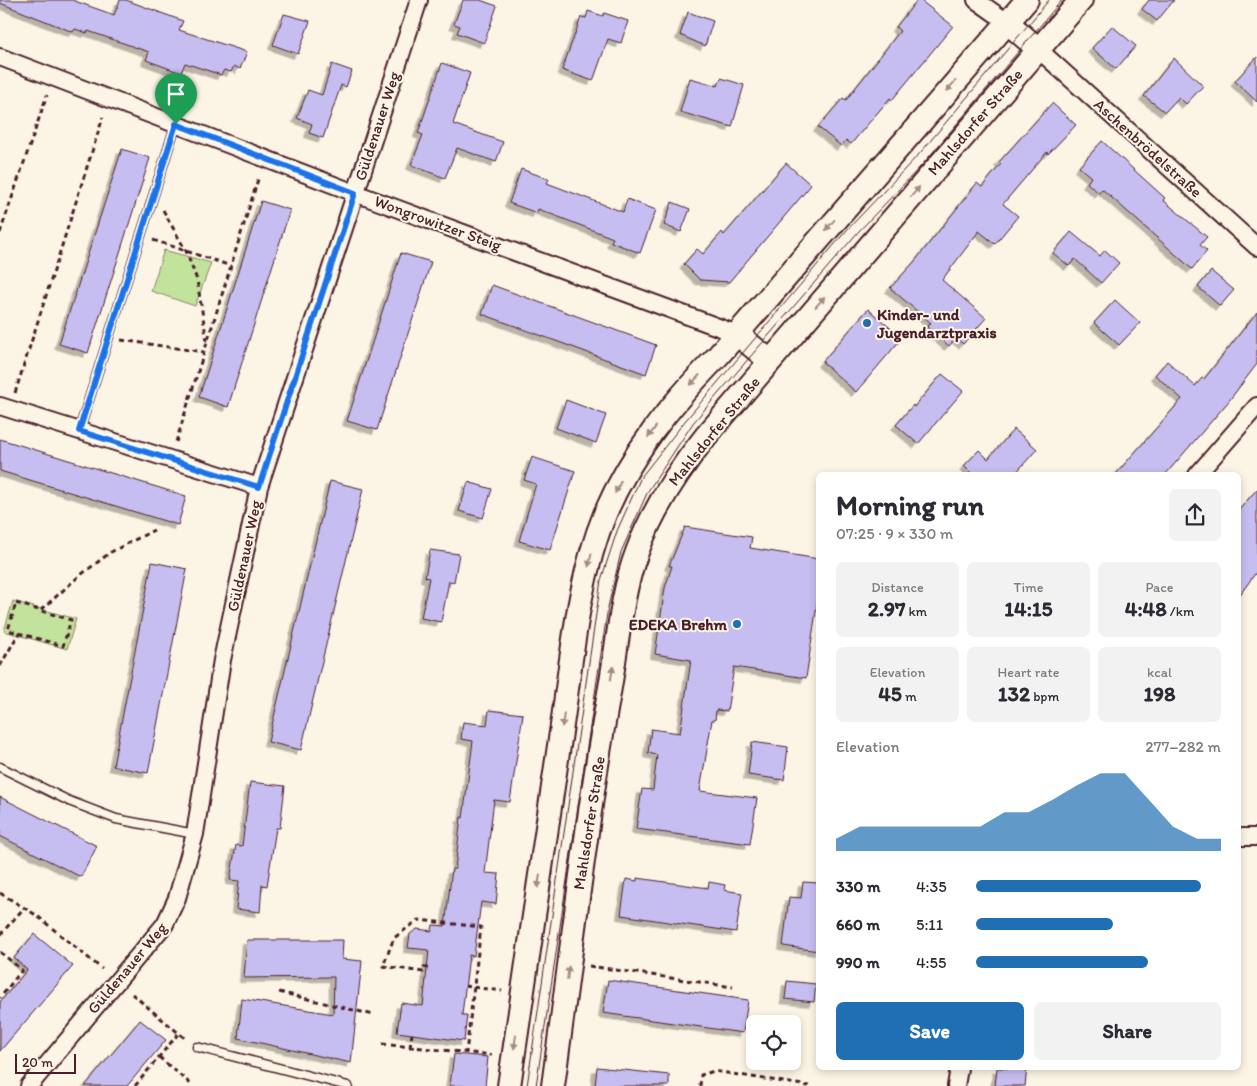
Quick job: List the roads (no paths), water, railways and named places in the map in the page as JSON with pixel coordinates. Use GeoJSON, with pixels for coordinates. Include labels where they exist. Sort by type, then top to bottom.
{"type":"FeatureCollection","features":[{"type":"Feature","properties":{"kind":"main road"},"geometry":{"type":"LineString","coordinates":[[508,1086],[577,625],[593,546],[618,488],[643,444],[670,407],[737,334],[1027,0]]}},
{"type":"Feature","properties":{"kind":"main road","name":"Mahlsdorfer Straße"},"geometry":{"type":"LineString","coordinates":[[553,1086],[605,714],[636,555],[653,516],[683,465],[1080,0]]}},
{"type":"Feature","properties":{"kind":"main road"},"geometry":{"type":"LineString","coordinates":[[1007,22],[1038,49]]}},
{"type":"Feature","properties":{"kind":"main road"},"geometry":{"type":"LineString","coordinates":[[737,334],[770,361]]}},
{"type":"Feature","properties":{"kind":"street","name":"Güldenauer Weg"},"geometry":{"type":"LineString","coordinates":[[29,1086],[165,924],[177,898],[195,834],[222,660],[259,487],[419,0]]}},
{"type":"Feature","properties":{"kind":"street"},"geometry":{"type":"LineString","coordinates":[[976,0],[1007,22]]}},
{"type":"Feature","properties":{"kind":"street","name":"Aschenbrödelstraße"},"geometry":{"type":"LineString","coordinates":[[1038,49],[1257,247]]}},
{"type":"Feature","properties":{"kind":"street","name":"Wongrowitzer Steig"},"geometry":{"type":"LineString","coordinates":[[0,57],[355,193],[737,334]]}},
{"type":"Feature","properties":{"kind":"street"},"geometry":{"type":"LineString","coordinates":[[0,406],[259,487]]}},
{"type":"Feature","properties":{"kind":"street"},"geometry":{"type":"LineString","coordinates":[[1200,472],[1257,406]]}},
{"type":"Feature","properties":{"kind":"street"},"geometry":{"type":"LineString","coordinates":[[1241,837],[1257,837]]}},
{"type":"Feature","properties":{"kind":"street"},"geometry":{"type":"LineString","coordinates":[[956,1086],[959,1070]]}},
{"type":"Feature","properties":{"kind":"lane"},"geometry":{"type":"LineString","coordinates":[[79,431],[176,124]]}},
{"type":"Feature","properties":{"kind":"lane"},"geometry":{"type":"LineString","coordinates":[[0,767],[69,801],[116,819],[195,834]]}},
{"type":"Feature","properties":{"kind":"lane"},"geometry":{"type":"LineString","coordinates":[[197,1047],[348,1086]]}},
{"type":"Feature","properties":{"kind":"tram line"},"geometry":{"type":"LineString","coordinates":[[527,1086],[601,580],[617,531],[641,477],[685,421],[846,231],[921,152],[1049,0]]}},
{"type":"Feature","properties":{"kind":"tram line"},"geometry":{"type":"LineString","coordinates":[[536,1086],[608,607],[621,552],[648,491],[693,423],[859,231],[922,165],[1062,0]]}},
{"type":"Feature","properties":{"kind":"place","name":"Kinder- und Jugendarztpraxis"},"geometry":{"type":"Point","coordinates":[867,323]}},
{"type":"Feature","properties":{"kind":"place","name":"EDEKA Brehm"},"geometry":{"type":"Point","coordinates":[737,624]}}]}
